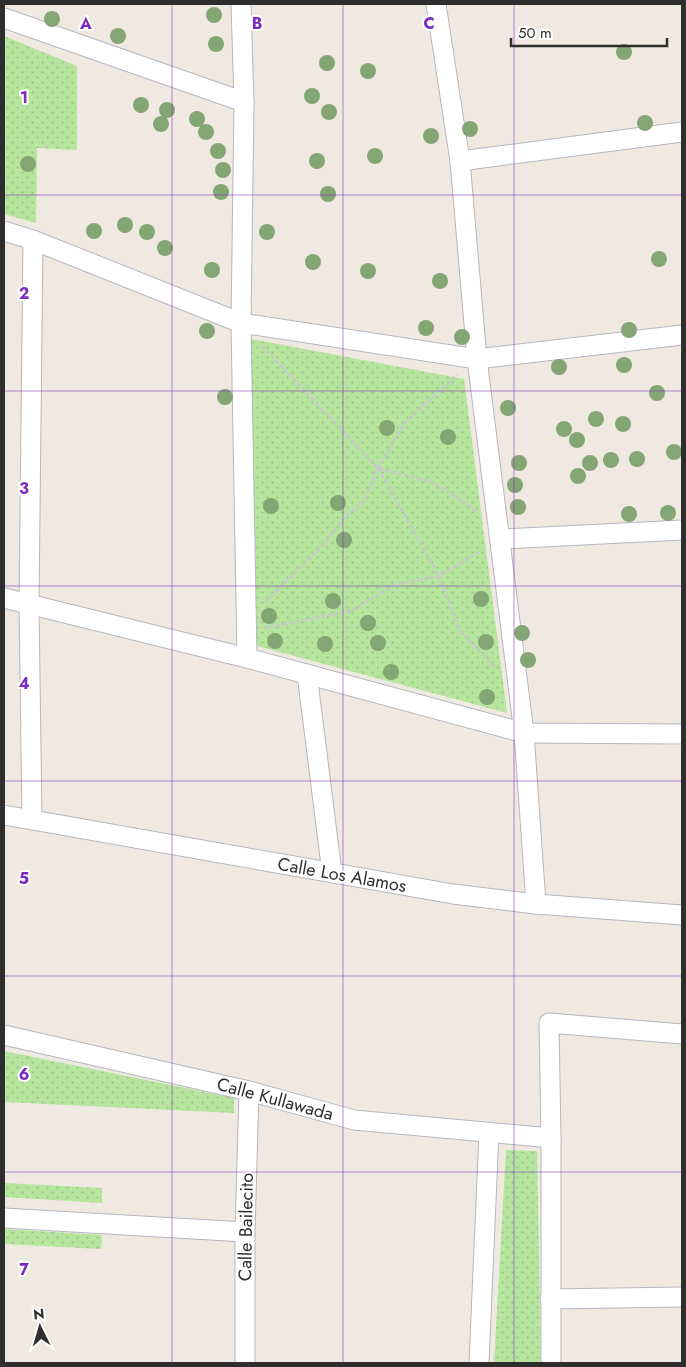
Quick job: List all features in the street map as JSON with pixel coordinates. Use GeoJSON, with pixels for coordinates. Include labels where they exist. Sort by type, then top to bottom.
{"type":"FeatureCollection","features":[{"type":"Feature","properties":{"kind":"street"},"geometry":{"type":"LineString","coordinates":[[241,4],[244,102],[241,324],[247,658]]}},
{"type":"Feature","properties":{"kind":"street"},"geometry":{"type":"LineString","coordinates":[[436,4],[460,161],[477,359],[520,694],[536,904]]}},
{"type":"Feature","properties":{"kind":"street"},"geometry":{"type":"LineString","coordinates":[[4,18],[244,102]]}},
{"type":"Feature","properties":{"kind":"street"},"geometry":{"type":"LineString","coordinates":[[460,161],[682,132]]}},
{"type":"Feature","properties":{"kind":"street"},"geometry":{"type":"LineString","coordinates":[[4,231],[33,240],[241,324],[477,359],[682,335]]}},
{"type":"Feature","properties":{"kind":"street"},"geometry":{"type":"LineString","coordinates":[[32,820],[29,604],[33,240]]}},
{"type":"Feature","properties":{"kind":"street"},"geometry":{"type":"LineString","coordinates":[[500,532],[682,530]]}},
{"type":"Feature","properties":{"kind":"street"},"geometry":{"type":"LineString","coordinates":[[4,598],[247,658],[524,733],[682,734]]}},
{"type":"Feature","properties":{"kind":"street"},"geometry":{"type":"LineString","coordinates":[[308,674],[332,874]]}},
{"type":"Feature","properties":{"kind":"street","name":"Calle Los Alamos"},"geometry":{"type":"LineString","coordinates":[[4,815],[453,894],[536,904],[682,915]]}},
{"type":"Feature","properties":{"kind":"street"},"geometry":{"type":"LineString","coordinates":[[551,1363],[549,1023],[682,1034]]}},
{"type":"Feature","properties":{"kind":"street","name":"Calle Kullawada"},"geometry":{"type":"LineString","coordinates":[[4,1036],[249,1090],[354,1120],[551,1138]]}},
{"type":"Feature","properties":{"kind":"street","name":"Calle Bailecito"},"geometry":{"type":"LineString","coordinates":[[245,1363],[245,1232],[249,1090]]}},
{"type":"Feature","properties":{"kind":"street"},"geometry":{"type":"LineString","coordinates":[[479,1363],[489,1132]]}},
{"type":"Feature","properties":{"kind":"street"},"geometry":{"type":"LineString","coordinates":[[4,1218],[245,1232]]}},
{"type":"Feature","properties":{"kind":"street"},"geometry":{"type":"LineString","coordinates":[[550,1299],[682,1297]]}},
{"type":"Feature","properties":{"kind":"path"},"geometry":{"type":"LineString","coordinates":[[241,324],[378,468],[439,576],[459,629],[520,694]]}},
{"type":"Feature","properties":{"kind":"path"},"geometry":{"type":"LineString","coordinates":[[246,626],[322,546],[343,519],[364,501],[378,468],[406,422],[443,386],[477,359]]}},
{"type":"Feature","properties":{"kind":"path"},"geometry":{"type":"LineString","coordinates":[[246,626],[351,611],[397,584],[439,576],[500,532],[434,483],[378,468]]}},
{"type":"Feature","properties":{"kind":"green space"},"geometry":{"type":"Polygon","coordinates":[[[4,36],[77,66],[77,150],[37,148],[36,223],[4,214],[4,36]]]}},
{"type":"Feature","properties":{"kind":"green space"},"geometry":{"type":"Polygon","coordinates":[[[251,339],[464,379],[507,713],[257,646],[251,339]]]}},
{"type":"Feature","properties":{"kind":"green space"},"geometry":{"type":"Polygon","coordinates":[[[4,1051],[234,1098],[234,1113],[4,1102],[4,1051]]]}},
{"type":"Feature","properties":{"kind":"green space"},"geometry":{"type":"Polygon","coordinates":[[[506,1150],[537,1151],[541,1363],[494,1363],[506,1150]]]}},
{"type":"Feature","properties":{"kind":"green space"},"geometry":{"type":"Polygon","coordinates":[[[4,1183],[102,1188],[102,1203],[4,1197],[4,1183]]]}},
{"type":"Feature","properties":{"kind":"green space"},"geometry":{"type":"Polygon","coordinates":[[[4,1229],[102,1235],[101,1249],[4,1244],[4,1229]]]}}]}
